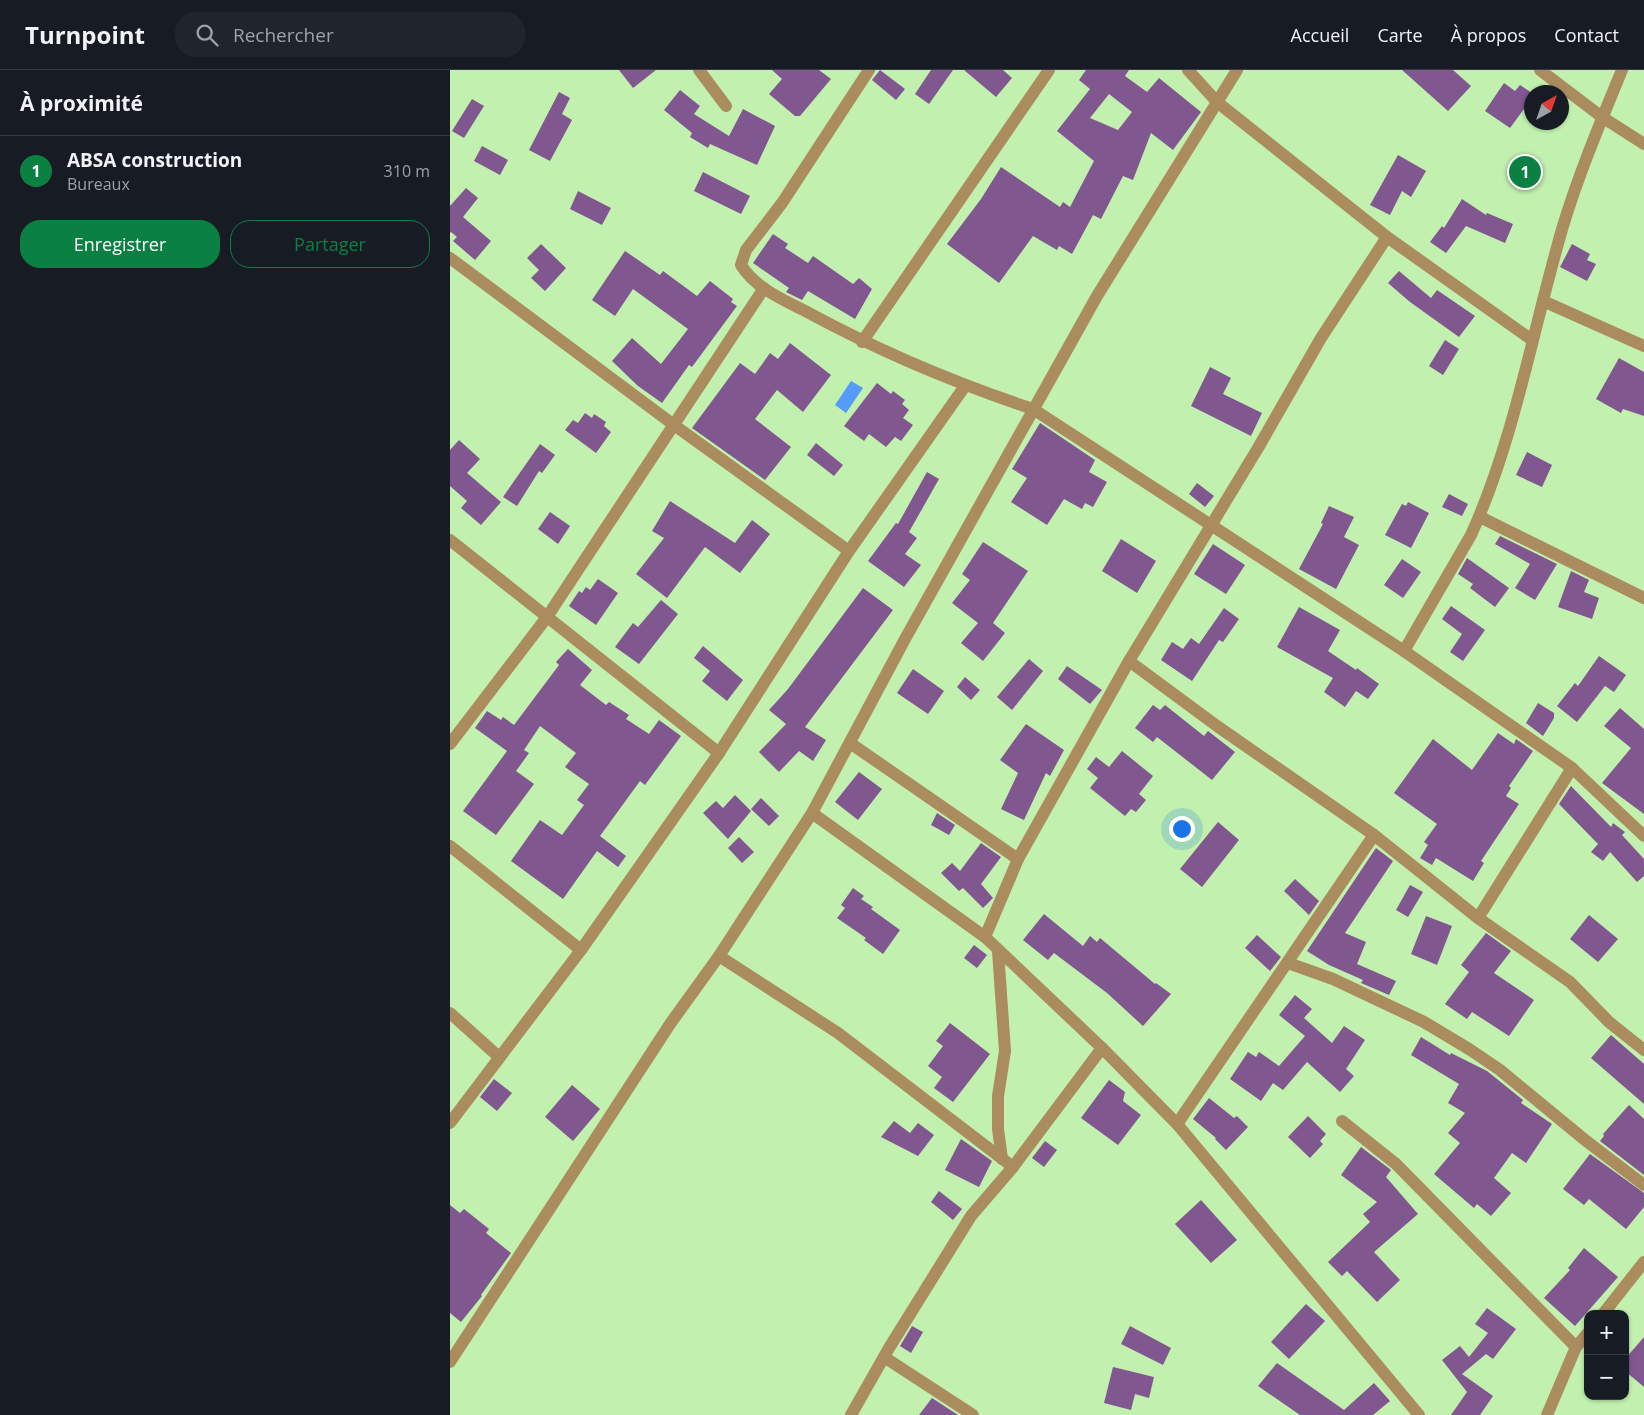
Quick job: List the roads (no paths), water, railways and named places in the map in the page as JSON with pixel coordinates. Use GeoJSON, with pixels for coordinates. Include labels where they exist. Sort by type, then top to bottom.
{"type":"FeatureCollection","features":[{"type":"Feature","properties":{"kind":"street"},"geometry":{"type":"LineString","coordinates":[[699,70],[726,106]]}},
{"type":"Feature","properties":{"kind":"street"},"geometry":{"type":"LineString","coordinates":[[870,70],[782,202],[746,250],[741,265],[748,277],[764,288],[862,342],[965,386],[1033,408],[1404,651],[1572,768],[1644,836]]}},
{"type":"Feature","properties":{"kind":"street"},"geometry":{"type":"LineString","coordinates":[[862,342],[1049,70]]}},
{"type":"Feature","properties":{"kind":"street"},"geometry":{"type":"LineString","coordinates":[[1188,70],[1217,102],[1387,237],[1532,340]]}},
{"type":"Feature","properties":{"kind":"street"},"geometry":{"type":"LineString","coordinates":[[450,1362],[670,1024],[718,956],[812,813],[1033,408],[1097,296],[1237,70]]}},
{"type":"Feature","properties":{"kind":"street"},"geometry":{"type":"LineString","coordinates":[[1540,70],[1602,117],[1644,144]]}},
{"type":"Feature","properties":{"kind":"street"},"geometry":{"type":"LineString","coordinates":[[1404,651],[1480,516],[1502,452],[1564,224],[1602,117],[1622,70]]}},
{"type":"Feature","properties":{"kind":"street"},"geometry":{"type":"LineString","coordinates":[[985,937],[1018,859],[1129,661],[1211,526],[1321,338],[1387,237]]}},
{"type":"Feature","properties":{"kind":"street"},"geometry":{"type":"LineString","coordinates":[[450,258],[674,425],[849,551]]}},
{"type":"Feature","properties":{"kind":"street"},"geometry":{"type":"LineString","coordinates":[[450,744],[547,617],[764,288]]}},
{"type":"Feature","properties":{"kind":"street"},"geometry":{"type":"LineString","coordinates":[[1543,301],[1644,346]]}},
{"type":"Feature","properties":{"kind":"street"},"geometry":{"type":"LineString","coordinates":[[450,1124],[581,950],[718,753],[849,551],[965,386]]}},
{"type":"Feature","properties":{"kind":"street"},"geometry":{"type":"LineString","coordinates":[[1480,516],[1644,598]]}},
{"type":"Feature","properties":{"kind":"street"},"geometry":{"type":"LineString","coordinates":[[450,540],[718,753]]}},
{"type":"Feature","properties":{"kind":"street"},"geometry":{"type":"LineString","coordinates":[[1129,661],[1217,726],[1374,835],[1478,918],[1570,982],[1608,1022],[1644,1050]]}},
{"type":"Feature","properties":{"kind":"street"},"geometry":{"type":"LineString","coordinates":[[850,742],[1018,859]]}},
{"type":"Feature","properties":{"kind":"street"},"geometry":{"type":"LineString","coordinates":[[1478,918],[1572,768]]}},
{"type":"Feature","properties":{"kind":"street"},"geometry":{"type":"LineString","coordinates":[[812,813],[985,937],[998,952],[1102,1048],[1177,1124],[1419,1415]]}},
{"type":"Feature","properties":{"kind":"street"},"geometry":{"type":"LineString","coordinates":[[1177,1124],[1374,835]]}},
{"type":"Feature","properties":{"kind":"street"},"geometry":{"type":"LineString","coordinates":[[450,846],[581,950]]}},
{"type":"Feature","properties":{"kind":"street"},"geometry":{"type":"LineString","coordinates":[[998,952],[1005,1051],[998,1096],[998,1129],[1002,1159]]}},
{"type":"Feature","properties":{"kind":"street"},"geometry":{"type":"LineString","coordinates":[[718,956],[838,1033],[1013,1167]]}},
{"type":"Feature","properties":{"kind":"street"},"geometry":{"type":"LineString","coordinates":[[1288,963],[1333,979],[1424,1022],[1469,1048],[1500,1070],[1585,1140],[1644,1185]]}},
{"type":"Feature","properties":{"kind":"street"},"geometry":{"type":"LineString","coordinates":[[450,1013],[499,1057]]}},
{"type":"Feature","properties":{"kind":"street"},"geometry":{"type":"LineString","coordinates":[[851,1415],[884,1357],[971,1216],[1013,1167],[1102,1048]]}},
{"type":"Feature","properties":{"kind":"street"},"geometry":{"type":"LineString","coordinates":[[1342,1121],[1396,1164],[1576,1347]]}},
{"type":"Feature","properties":{"kind":"street"},"geometry":{"type":"LineString","coordinates":[[1606,1310],[1644,1262]]}},
{"type":"Feature","properties":{"kind":"street"},"geometry":{"type":"LineString","coordinates":[[1547,1415],[1576,1347],[1584,1338]]}},
{"type":"Feature","properties":{"kind":"street"},"geometry":{"type":"LineString","coordinates":[[884,1357],[973,1415]]}},
{"type":"Feature","properties":{"kind":"water"},"geometry":{"type":"Polygon","coordinates":[[[851,381],[863,388],[846,413],[835,405],[851,381]]]}},
{"type":"Feature","properties":{"kind":"place","name":"ABSA construction"},"geometry":{"type":"Point","coordinates":[1525,172]}}]}
